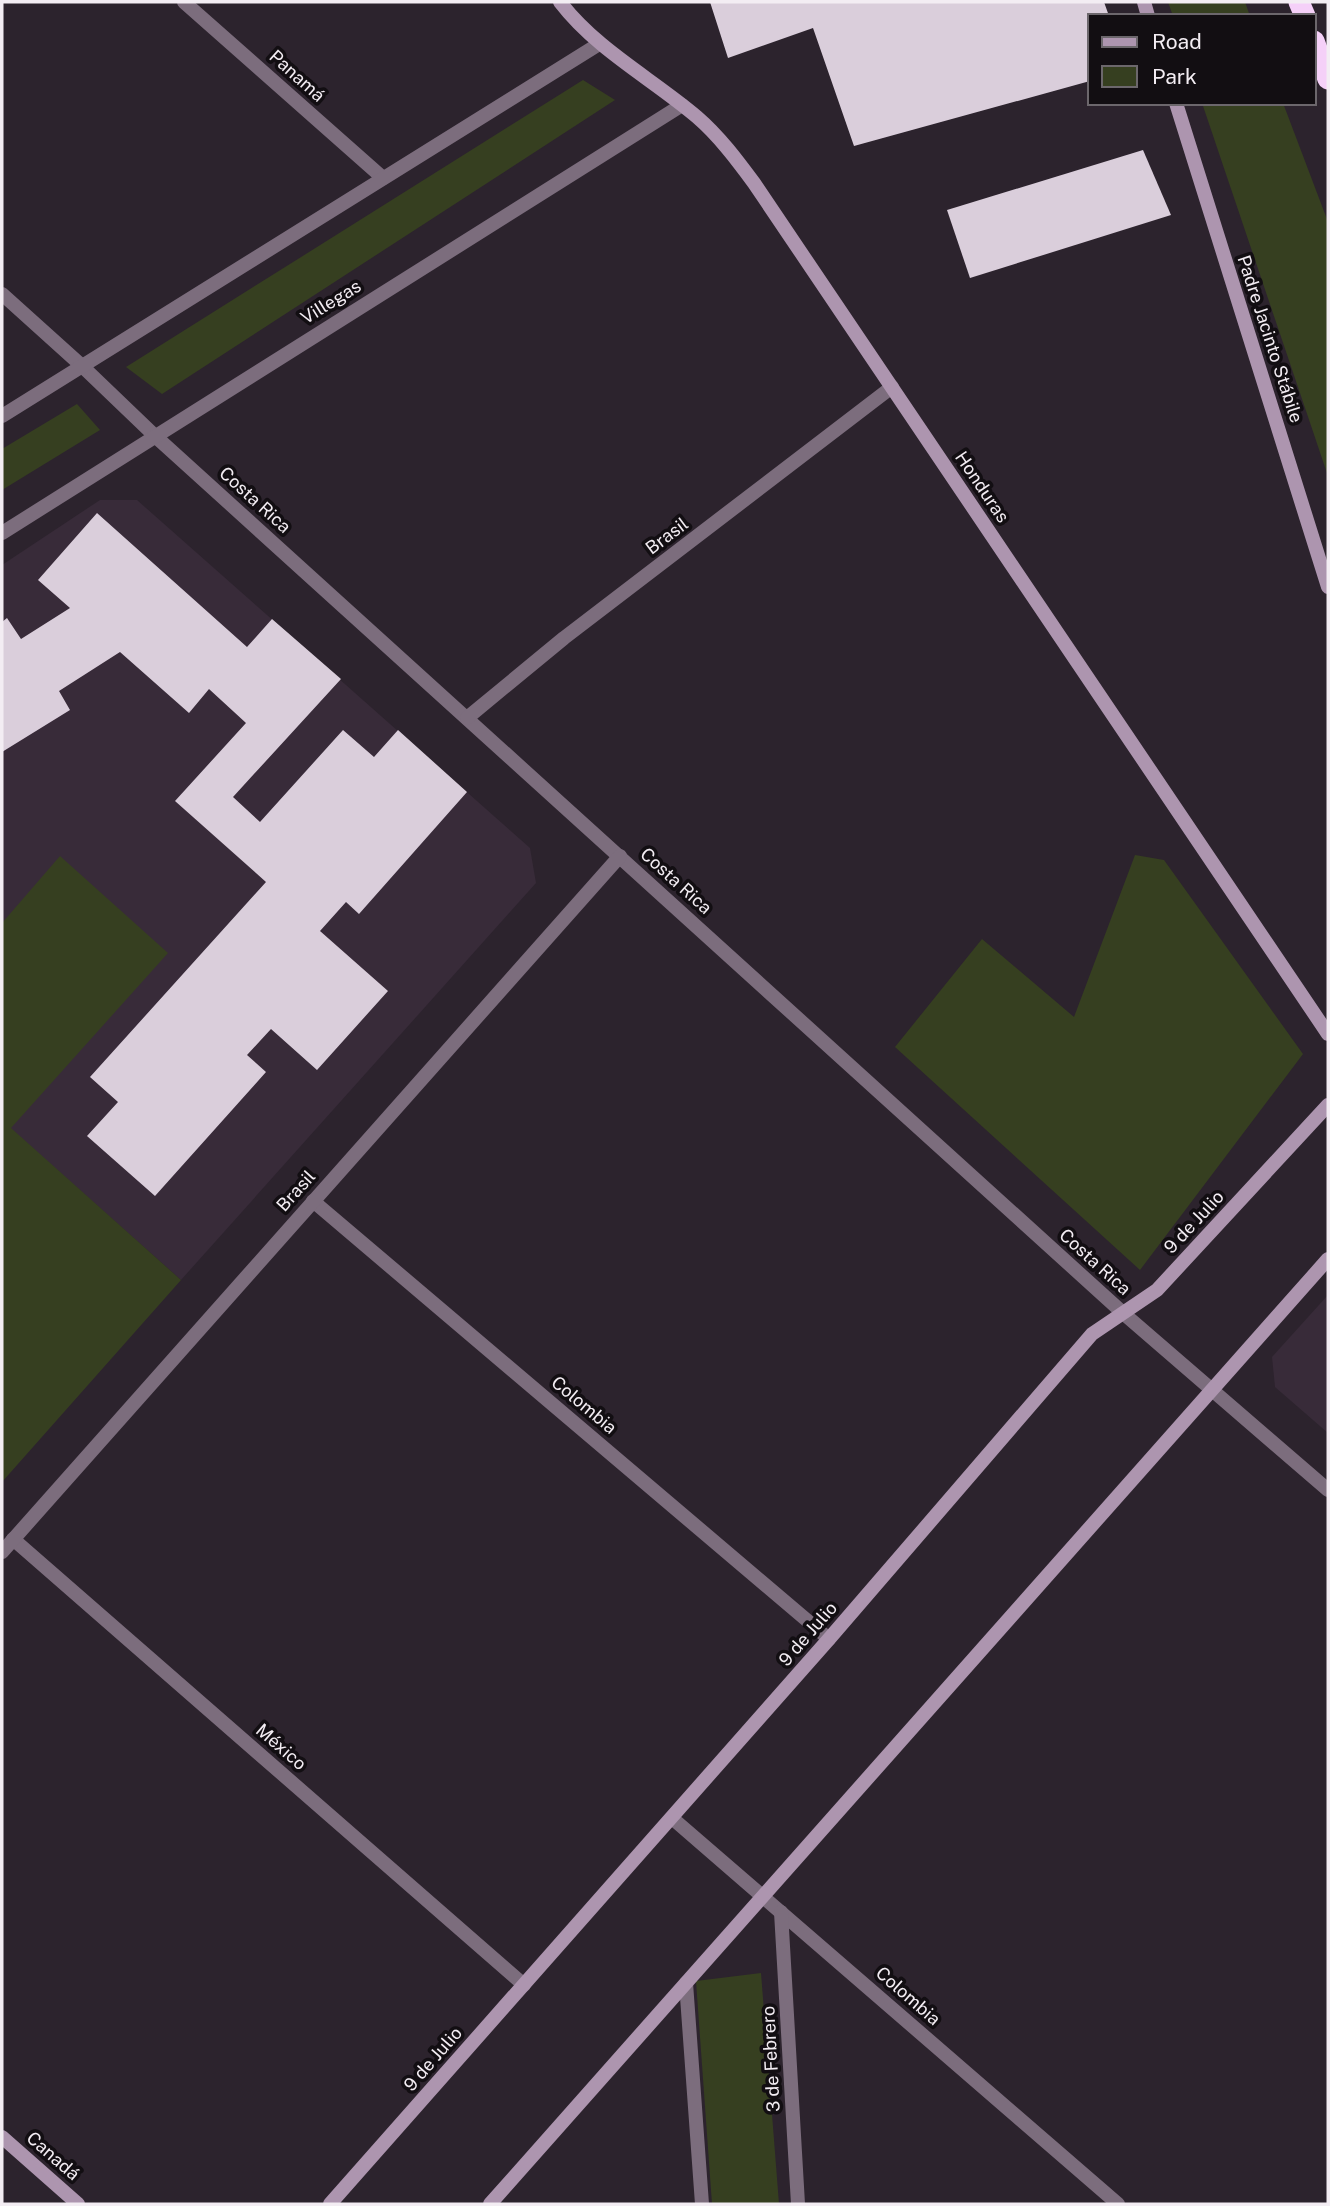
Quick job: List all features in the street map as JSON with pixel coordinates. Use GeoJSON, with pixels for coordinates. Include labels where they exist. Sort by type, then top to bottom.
{"type":"FeatureCollection","features":[{"type":"Feature","properties":{"kind":"highway"},"geometry":{"type":"LineString","coordinates":[[1316,46],[1328,79]]}},
{"type":"Feature","properties":{"kind":"street","name":"Panamá"},"geometry":{"type":"LineString","coordinates":[[184,2],[383,178]]}},
{"type":"Feature","properties":{"kind":"street","name":"Honduras"},"geometry":{"type":"LineString","coordinates":[[560,2],[599,44],[682,105],[718,138],[754,183],[1328,1034]]}},
{"type":"Feature","properties":{"kind":"street"},"geometry":{"type":"LineString","coordinates":[[2,416],[599,44]]}},
{"type":"Feature","properties":{"kind":"street","name":"Villegas"},"geometry":{"type":"LineString","coordinates":[[2,533],[682,105]]}},
{"type":"Feature","properties":{"kind":"street","name":"Padre Jacinto Stábile"},"geometry":{"type":"LineString","coordinates":[[1177,105],[1328,587]]}},
{"type":"Feature","properties":{"kind":"street","name":"Costa Rica"},"geometry":{"type":"LineString","coordinates":[[2,294],[1122,1313],[1328,1490]]}},
{"type":"Feature","properties":{"kind":"street","name":"Brasil"},"geometry":{"type":"LineString","coordinates":[[467,718],[564,638],[892,387]]}},
{"type":"Feature","properties":{"kind":"street","name":"Brasil"},"geometry":{"type":"LineString","coordinates":[[2,1552],[620,856]]}},
{"type":"Feature","properties":{"kind":"street","name":"9 de Julio"},"geometry":{"type":"LineString","coordinates":[[330,2204],[829,1639],[1092,1334],[1157,1290],[1328,1105]]}},
{"type":"Feature","properties":{"kind":"street","name":"Colombia"},"geometry":{"type":"LineString","coordinates":[[313,1201],[829,1639]]}},
{"type":"Feature","properties":{"kind":"street"},"geometry":{"type":"LineString","coordinates":[[490,2204],[1328,1259]]}},
{"type":"Feature","properties":{"kind":"street","name":"México"},"geometry":{"type":"LineString","coordinates":[[13,1539],[524,1984]]}},
{"type":"Feature","properties":{"kind":"street","name":"Colombia"},"geometry":{"type":"LineString","coordinates":[[672,1818],[1118,2204]]}},
{"type":"Feature","properties":{"kind":"street","name":"3 de Febrero"},"geometry":{"type":"LineString","coordinates":[[781,1912],[799,2204]]}},
{"type":"Feature","properties":{"kind":"street"},"geometry":{"type":"LineString","coordinates":[[686,1983],[702,2204]]}},
{"type":"Feature","properties":{"kind":"street","name":"Canadá"},"geometry":{"type":"LineString","coordinates":[[2,2137],[78,2204]]}},
{"type":"Feature","properties":{"kind":"shaded area"},"geometry":{"type":"Polygon","coordinates":[[[100,500],[137,500],[530,848],[536,883],[181,1280],[2,1121],[2,565],[100,500]]]}},
{"type":"Feature","properties":{"kind":"shaded area"},"geometry":{"type":"Polygon","coordinates":[[[1328,1295],[1328,1433],[1275,1387],[1272,1357],[1328,1295]]]}},
{"type":"Feature","properties":{"kind":"green space"},"geometry":{"type":"Polygon","coordinates":[[[1168,2],[1245,2],[1249,14],[1172,14],[1168,2]]]}},
{"type":"Feature","properties":{"kind":"green space"},"geometry":{"type":"Polygon","coordinates":[[[583,80],[615,100],[162,394],[126,367],[583,80]]]}},
{"type":"Feature","properties":{"kind":"green space"},"geometry":{"type":"Polygon","coordinates":[[[1203,105],[1284,105],[1328,222],[1328,476],[1203,105]]]}},
{"type":"Feature","properties":{"kind":"green space"},"geometry":{"type":"Polygon","coordinates":[[[77,404],[100,430],[2,490],[2,449],[77,404]]]}},
{"type":"Feature","properties":{"kind":"green space"},"geometry":{"type":"Polygon","coordinates":[[[1135,855],[1164,860],[1303,1054],[1140,1270],[895,1047],[982,939],[1074,1017],[1135,855]]]}},
{"type":"Feature","properties":{"kind":"green space"},"geometry":{"type":"Polygon","coordinates":[[[60,856],[168,953],[11,1128],[181,1280],[2,1482],[2,923],[60,856]]]}},
{"type":"Feature","properties":{"kind":"green space"},"geometry":{"type":"Polygon","coordinates":[[[761,1973],[779,2204],[712,2204],[696,1981],[761,1973]]]}},
{"type":"Feature","properties":{"kind":"building"},"geometry":{"type":"Polygon","coordinates":[[[710,2],[1104,2],[1108,14],[1088,14],[1088,82],[854,146],[813,28],[728,58],[710,2]]]}},
{"type":"Feature","properties":{"kind":"building"},"geometry":{"type":"Polygon","coordinates":[[[1143,150],[1171,215],[970,278],[947,210],[1143,150]]]}},
{"type":"Feature","properties":{"kind":"building"},"geometry":{"type":"Polygon","coordinates":[[[97,513],[247,647],[272,619],[341,679],[233,797],[260,822],[343,730],[374,757],[398,730],[467,792],[359,914],[346,902],[320,931],[388,991],[317,1070],[271,1029],[247,1055],[266,1072],[155,1196],[87,1136],[118,1102],[90,1077],[266,882],[175,801],[246,723],[209,689],[189,713],[120,652],[59,691],[70,710],[2,752],[2,622],[7,618],[21,639],[70,608],[38,580],[97,513]]]}}]}
